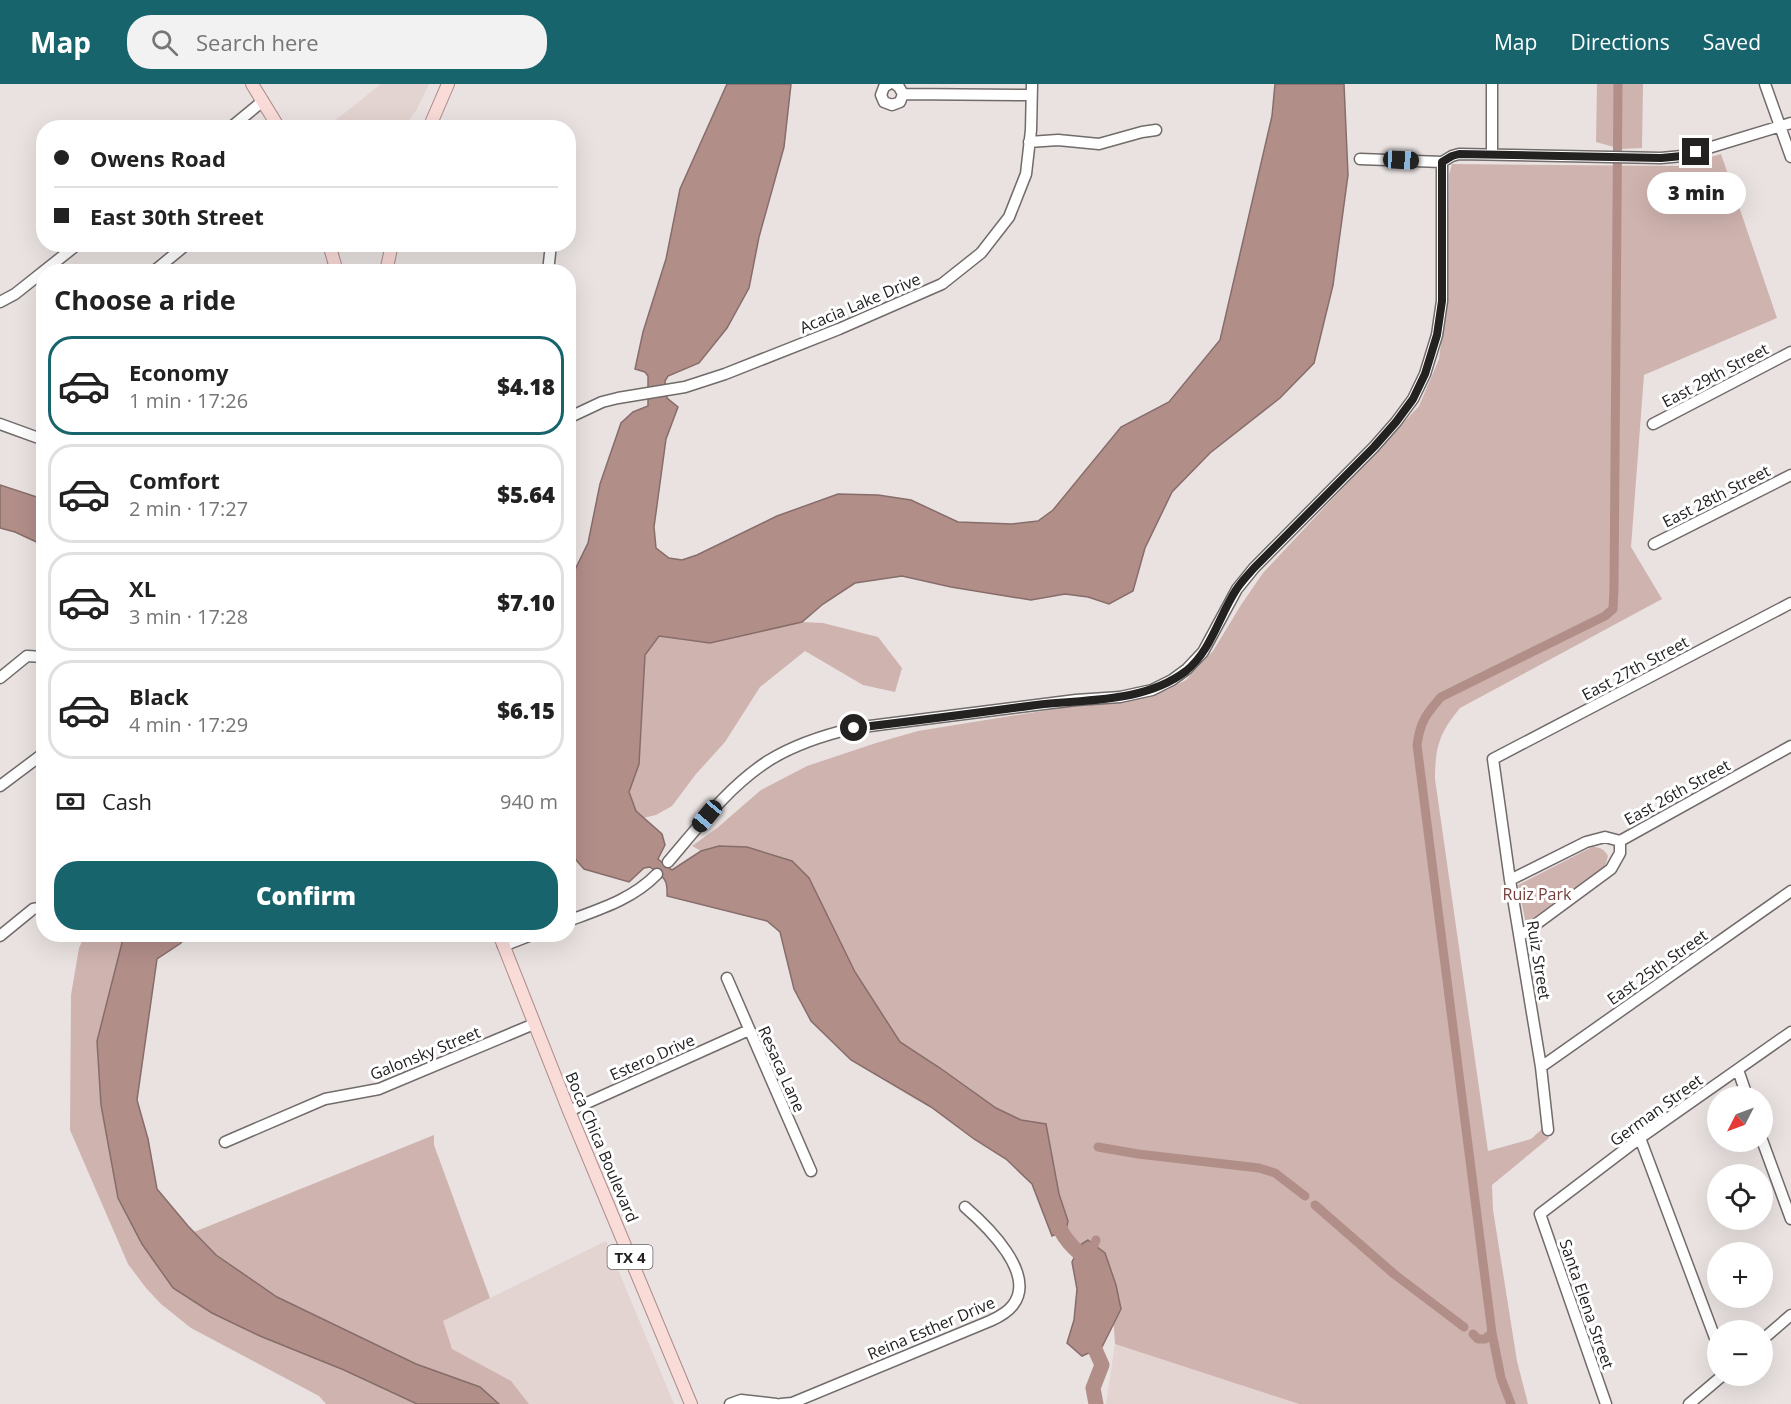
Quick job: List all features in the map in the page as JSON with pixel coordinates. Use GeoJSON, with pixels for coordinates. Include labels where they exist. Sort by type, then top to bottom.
{"type":"FeatureCollection","features":[{"type":"Feature","properties":{"kind":"main road"},"geometry":{"type":"LineString","coordinates":[[252,84],[274,120]]}},
{"type":"Feature","properties":{"kind":"main road"},"geometry":{"type":"LineString","coordinates":[[432,120],[448,84]]}},
{"type":"Feature","properties":{"kind":"main road","name":"Boca Chica Boulevard"},"geometry":{"type":"LineString","coordinates":[[502,942],[569,1111],[691,1404]]}},
{"type":"Feature","properties":{"kind":"street"},"geometry":{"type":"LineString","coordinates":[[889,84],[882,90],[882,99],[888,105],[900,102],[903,94],[895,84]]}},
{"type":"Feature","properties":{"kind":"street"},"geometry":{"type":"LineString","coordinates":[[1492,84],[1492,155]]}},
{"type":"Feature","properties":{"kind":"street"},"geometry":{"type":"LineString","coordinates":[[1765,84],[1786,125],[1791,157]]}},
{"type":"Feature","properties":{"kind":"street"},"geometry":{"type":"LineString","coordinates":[[903,94],[1031,90]]}},
{"type":"Feature","properties":{"kind":"street","name":"Acacia Lake Drive"},"geometry":{"type":"LineString","coordinates":[[576,414],[602,402],[685,387],[725,374],[839,329],[942,284],[981,254],[1010,217],[1026,174],[1031,90]]}},
{"type":"Feature","properties":{"kind":"street"},"geometry":{"type":"LineString","coordinates":[[239,120],[263,100]]}},
{"type":"Feature","properties":{"kind":"street"},"geometry":{"type":"LineString","coordinates":[[1360,159],[1442,162],[1459,154],[1591,158],[1682,156],[1786,125]]}},
{"type":"Feature","properties":{"kind":"street"},"geometry":{"type":"LineString","coordinates":[[1029,142],[1058,140],[1099,144],[1156,130]]}},
{"type":"Feature","properties":{"kind":"street"},"geometry":{"type":"LineString","coordinates":[[668,862],[707,816],[737,786],[769,761],[821,736],[854,728],[1076,700],[1120,697],[1152,690],[1187,669],[1203,652],[1237,589],[1248,575],[1374,447],[1413,399],[1425,374],[1437,335],[1442,301],[1442,162]]}},
{"type":"Feature","properties":{"kind":"street"},"geometry":{"type":"LineString","coordinates":[[50,264],[67,252]]}},
{"type":"Feature","properties":{"kind":"street"},"geometry":{"type":"LineString","coordinates":[[163,264],[177,252]]}},
{"type":"Feature","properties":{"kind":"street"},"geometry":{"type":"LineString","coordinates":[[2,298],[36,274]]}},
{"type":"Feature","properties":{"kind":"street","name":"East 29th Street"},"geometry":{"type":"LineString","coordinates":[[1653,424],[1791,352]]}},
{"type":"Feature","properties":{"kind":"street"},"geometry":{"type":"LineString","coordinates":[[0,424],[36,437]]}},
{"type":"Feature","properties":{"kind":"street","name":"East 28th Street"},"geometry":{"type":"LineString","coordinates":[[1654,544],[1791,475]]}},
{"type":"Feature","properties":{"kind":"street","name":"East 27th Street"},"geometry":{"type":"LineString","coordinates":[[1493,759],[1791,603]]}},
{"type":"Feature","properties":{"kind":"street"},"geometry":{"type":"LineString","coordinates":[[0,678],[27,656],[36,657]]}},
{"type":"Feature","properties":{"kind":"street","name":"East 26th Street"},"geometry":{"type":"LineString","coordinates":[[1510,880],[1586,842],[1605,837],[1620,841],[1791,746]]}},
{"type":"Feature","properties":{"kind":"street"},"geometry":{"type":"LineString","coordinates":[[0,786],[36,759]]}},
{"type":"Feature","properties":{"kind":"street","name":"Ruiz Street"},"geometry":{"type":"LineString","coordinates":[[1493,759],[1510,880],[1541,1067],[1548,1130]]}},
{"type":"Feature","properties":{"kind":"street"},"geometry":{"type":"LineString","coordinates":[[1520,936],[1611,869],[1620,853],[1620,841]]}},
{"type":"Feature","properties":{"kind":"street"},"geometry":{"type":"LineString","coordinates":[[576,918],[636,892],[657,874]]}},
{"type":"Feature","properties":{"kind":"street","name":"East 25th Street"},"geometry":{"type":"LineString","coordinates":[[1541,1067],[1791,891]]}},
{"type":"Feature","properties":{"kind":"street"},"geometry":{"type":"LineString","coordinates":[[0,936],[36,908]]}},
{"type":"Feature","properties":{"kind":"street","name":"Resaca Lane"},"geometry":{"type":"LineString","coordinates":[[727,978],[812,1171]]}},
{"type":"Feature","properties":{"kind":"street","name":"Galonsky Street"},"geometry":{"type":"LineString","coordinates":[[225,1142],[325,1100],[379,1089],[534,1024]]}},
{"type":"Feature","properties":{"kind":"street","name":"Estero Drive"},"geometry":{"type":"LineString","coordinates":[[569,1111],[748,1030]]}},
{"type":"Feature","properties":{"kind":"street","name":"German Street"},"geometry":{"type":"LineString","coordinates":[[1540,1214],[1640,1138],[1791,1032]]}},
{"type":"Feature","properties":{"kind":"street"},"geometry":{"type":"LineString","coordinates":[[1737,1070],[1743,1086]]}},
{"type":"Feature","properties":{"kind":"street"},"geometry":{"type":"LineString","coordinates":[[1640,1138],[1708,1320]]}},
{"type":"Feature","properties":{"kind":"street"},"geometry":{"type":"LineString","coordinates":[[1766,1152],[1791,1219]]}},
{"type":"Feature","properties":{"kind":"street","name":"Reina Esther Drive"},"geometry":{"type":"LineString","coordinates":[[781,1404],[792,1403],[990,1322],[1006,1313],[1015,1304],[1020,1291],[1019,1278],[1012,1263],[993,1233],[965,1206]]}},
{"type":"Feature","properties":{"kind":"street","name":"Santa Elena Street"},"geometry":{"type":"LineString","coordinates":[[1540,1214],[1606,1404]]}},
{"type":"Feature","properties":{"kind":"street"},"geometry":{"type":"LineString","coordinates":[[1773,1331],[1791,1315]]}},
{"type":"Feature","properties":{"kind":"street"},"geometry":{"type":"LineString","coordinates":[[1689,1404],[1710,1386]]}},
{"type":"Feature","properties":{"kind":"street"},"geometry":{"type":"LineString","coordinates":[[730,1404],[741,1400],[776,1404]]}},
{"type":"Feature","properties":{"kind":"shaded area"},"geometry":{"type":"Polygon","coordinates":[[[381,84],[429,84],[409,120],[336,120],[381,84]]]}},
{"type":"Feature","properties":{"kind":"shaded area"},"geometry":{"type":"Polygon","coordinates":[[[727,84],[791,84],[784,147],[759,237],[749,288],[727,328],[699,363],[668,376],[665,381],[667,398],[678,407],[666,439],[654,527],[656,548],[669,558],[682,560],[777,516],[838,494],[878,495],[911,500],[958,522],[1012,524],[1038,521],[1053,510],[1121,427],[1169,402],[1220,340],[1272,116],[1275,84],[1344,84],[1348,175],[1333,285],[1314,363],[1280,398],[1210,453],[1172,492],[1145,548],[1133,591],[1109,604],[1088,597],[1065,594],[1031,600],[951,587],[902,576],[855,583],[823,604],[802,622],[710,643],[659,636],[645,655],[639,764],[629,792],[636,811],[662,834],[665,845],[658,859],[672,870],[701,851],[719,846],[747,847],[792,861],[809,878],[855,972],[900,1042],[996,1108],[1021,1120],[1046,1124],[1059,1194],[1068,1221],[1066,1230],[1052,1236],[1032,1184],[1006,1159],[931,1107],[851,1060],[811,1021],[794,989],[780,932],[767,921],[667,896],[667,885],[664,879],[650,867],[644,868],[629,882],[584,869],[576,860],[576,568],[588,543],[600,484],[621,423],[633,412],[648,406],[648,376],[645,372],[635,369],[643,332],[666,259],[680,189],[727,84]]]}},
{"type":"Feature","properties":{"kind":"shaded area"},"geometry":{"type":"Polygon","coordinates":[[[0,485],[36,497],[36,542],[0,528],[0,485]]]}},
{"type":"Feature","properties":{"kind":"shaded area"},"geometry":{"type":"Polygon","coordinates":[[[122,942],[182,942],[157,959],[137,1100],[148,1139],[157,1189],[216,1255],[277,1297],[416,1364],[480,1387],[499,1404],[417,1404],[344,1370],[260,1336],[212,1313],[173,1288],[142,1244],[118,1198],[101,1105],[97,1041],[122,942]]]}},
{"type":"Feature","properties":{"kind":"shaded area"},"geometry":{"type":"Polygon","coordinates":[[[1088,1240],[1105,1253],[1121,1309],[1102,1347],[1082,1356],[1067,1343],[1074,1320],[1077,1289],[1072,1262],[1080,1245],[1088,1240]]]}},
{"type":"Feature","properties":{"kind":"shaded area"},"geometry":{"type":"Polygon","coordinates":[[[606,1241],[674,1404],[516,1404],[450,1362],[433,1326],[606,1241]]]}},
{"type":"Feature","properties":{"kind":"shaded area"},"geometry":{"type":"Polygon","coordinates":[[[1115,1344],[1299,1404],[1106,1404],[1115,1344]]]}},
{"type":"Feature","properties":{"kind":"green space"},"geometry":{"type":"Polygon","coordinates":[[[1597,84],[1643,84],[1642,148],[1621,149],[1596,142],[1597,84]]]}},
{"type":"Feature","properties":{"kind":"green space"},"geometry":{"type":"Polygon","coordinates":[[[1721,154],[1777,318],[1644,375],[1631,547],[1662,599],[1460,708],[1443,733],[1436,758],[1435,779],[1488,1151],[1531,1139],[1542,1129],[1549,1138],[1492,1185],[1493,1210],[1517,1361],[1528,1404],[1299,1404],[1115,1344],[1113,1314],[1088,1240],[1080,1245],[1066,1230],[1068,1221],[1059,1194],[1046,1124],[1021,1120],[996,1108],[900,1042],[855,972],[809,878],[719,846],[701,851],[692,846],[761,790],[807,766],[918,731],[1165,691],[1186,680],[1213,651],[1263,573],[1419,406],[1439,359],[1446,303],[1449,174],[1452,164],[1679,166],[1721,154]]]}},
{"type":"Feature","properties":{"kind":"green space"},"geometry":{"type":"Polygon","coordinates":[[[802,622],[823,623],[878,637],[902,668],[895,692],[863,685],[805,651],[760,687],[725,742],[696,774],[672,806],[656,815],[643,818],[636,811],[629,792],[639,764],[645,655],[659,636],[710,643],[802,622]]]}},
{"type":"Feature","properties":{"kind":"green space","name":"Ruiz Park"},"geometry":{"type":"Polygon","coordinates":[[[1592,847],[1601,849],[1608,856],[1605,867],[1526,924],[1518,885],[1592,847]]]}},
{"type":"Feature","properties":{"kind":"green space"},"geometry":{"type":"Polygon","coordinates":[[[82,942],[122,942],[97,1041],[101,1105],[118,1198],[142,1244],[173,1288],[260,1336],[344,1370],[417,1404],[326,1404],[319,1396],[191,1328],[161,1304],[128,1264],[70,1130],[71,995],[82,942]]]}},
{"type":"Feature","properties":{"kind":"green space"},"geometry":{"type":"Polygon","coordinates":[[[434,1135],[434,1145],[490,1298],[443,1321],[452,1349],[511,1381],[529,1404],[499,1404],[480,1387],[416,1364],[277,1297],[216,1255],[194,1232],[434,1135]]]}},
{"type":"Feature","properties":{"kind":"waterway"},"geometry":{"type":"LineString","coordinates":[[1511,1404],[1501,1378],[1492,1333],[1417,745],[1424,719],[1441,697],[1605,616],[1613,609],[1618,84]]}},
{"type":"Feature","properties":{"kind":"waterway"},"geometry":{"type":"LineString","coordinates":[[1098,1147],[1259,1168],[1275,1173],[1305,1196]]}},
{"type":"Feature","properties":{"kind":"waterway"},"geometry":{"type":"LineString","coordinates":[[1315,1205],[1394,1274],[1464,1327]]}},
{"type":"Feature","properties":{"kind":"waterway"},"geometry":{"type":"LineString","coordinates":[[1054,1215],[1069,1242],[1092,1263]]}},
{"type":"Feature","properties":{"kind":"waterway"},"geometry":{"type":"LineString","coordinates":[[1094,1245],[1096,1240]]}},
{"type":"Feature","properties":{"kind":"waterway"},"geometry":{"type":"LineString","coordinates":[[1091,1331],[1090,1338],[1102,1365],[1093,1388],[1096,1404]]}},
{"type":"Feature","properties":{"kind":"waterway"},"geometry":{"type":"LineString","coordinates":[[1473,1334],[1478,1339],[1485,1339],[1492,1333]]}},
{"type":"Feature","properties":{"kind":"route"},"geometry":{"type":"LineString","coordinates":[[854,728],[1076,700],[1120,697],[1152,690],[1172,680],[1187,669],[1203,652],[1237,589],[1254,568],[1374,447],[1413,399],[1425,374],[1437,335],[1442,301],[1442,162],[1459,154],[1661,158],[1696,152]]}}]}
